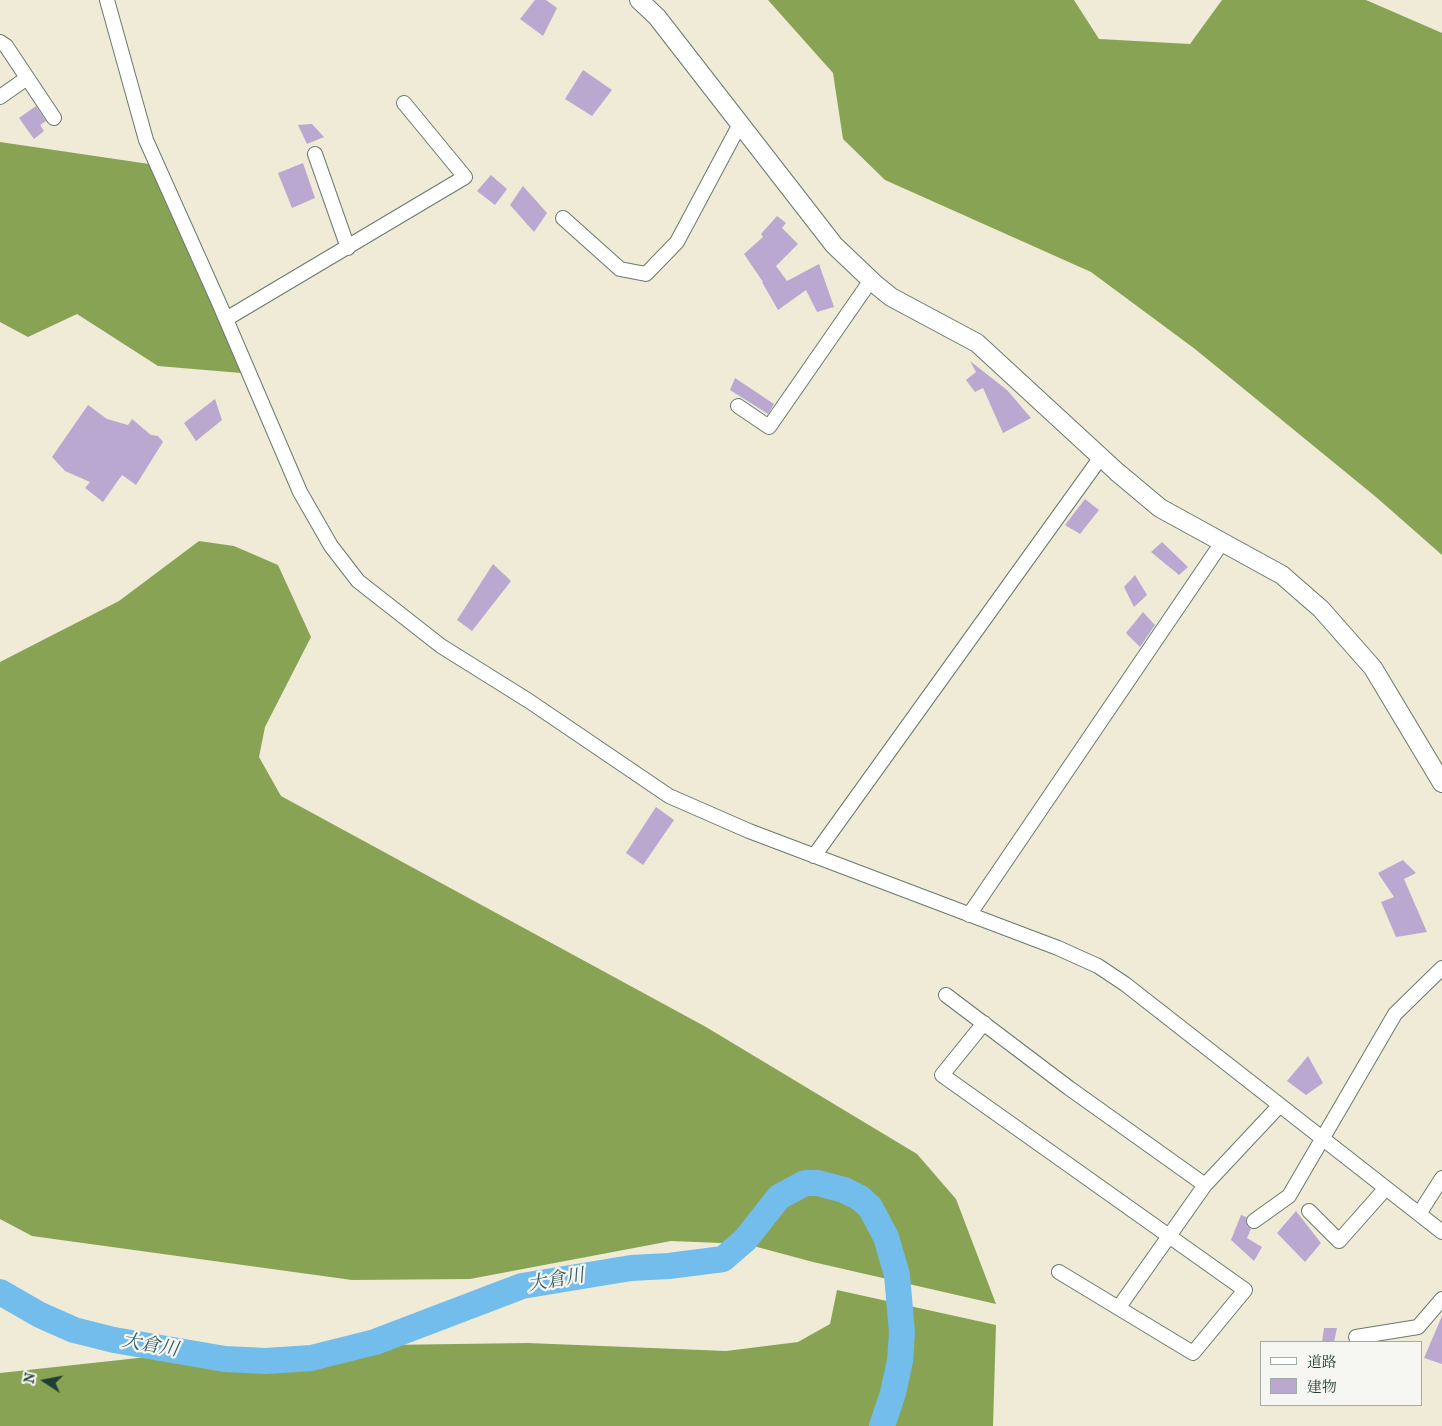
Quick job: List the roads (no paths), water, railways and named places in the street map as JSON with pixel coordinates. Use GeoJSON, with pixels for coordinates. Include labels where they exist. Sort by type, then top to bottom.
{"type":"FeatureCollection","features":[{"type":"Feature","properties":{"kind":"street"},"geometry":{"type":"LineString","coordinates":[[107,0],[146,140],[300,492],[332,546],[358,580],[441,646],[529,701],[669,796],[748,831],[1098,966],[1125,984],[1442,1232]]}},
{"type":"Feature","properties":{"kind":"street"},"geometry":{"type":"LineString","coordinates":[[639,0],[657,17],[834,245],[871,280],[891,297],[977,343],[1101,458],[1160,508],[1282,575],[1321,609],[1373,668],[1442,783]]}},
{"type":"Feature","properties":{"kind":"street"},"geometry":{"type":"LineString","coordinates":[[0,42],[6,46],[54,118]]}},
{"type":"Feature","properties":{"kind":"street"},"geometry":{"type":"LineString","coordinates":[[0,97],[28,78]]}},
{"type":"Feature","properties":{"kind":"street"},"geometry":{"type":"LineString","coordinates":[[226,320],[465,177],[404,103]]}},
{"type":"Feature","properties":{"kind":"street"},"geometry":{"type":"LineString","coordinates":[[563,218],[620,269],[646,274],[677,242],[740,124]]}},
{"type":"Feature","properties":{"kind":"street"},"geometry":{"type":"LineString","coordinates":[[315,154],[348,248]]}},
{"type":"Feature","properties":{"kind":"street"},"geometry":{"type":"LineString","coordinates":[[738,406],[769,427],[871,280]]}},
{"type":"Feature","properties":{"kind":"street"},"geometry":{"type":"LineString","coordinates":[[814,856],[1101,458]]}},
{"type":"Feature","properties":{"kind":"street"},"geometry":{"type":"LineString","coordinates":[[969,915],[1223,541]]}},
{"type":"Feature","properties":{"kind":"street"},"geometry":{"type":"LineString","coordinates":[[1254,1221],[1289,1196],[1321,1138],[1395,1014],[1442,968]]}},
{"type":"Feature","properties":{"kind":"street"},"geometry":{"type":"LineString","coordinates":[[946,994],[1069,1088],[1205,1185]]}},
{"type":"Feature","properties":{"kind":"street"},"geometry":{"type":"LineString","coordinates":[[984,1023],[942,1074],[1245,1290],[1194,1353],[1059,1272]]}},
{"type":"Feature","properties":{"kind":"street"},"geometry":{"type":"LineString","coordinates":[[1119,1307],[1205,1185],[1280,1105]]}},
{"type":"Feature","properties":{"kind":"street"},"geometry":{"type":"LineString","coordinates":[[1419,1214],[1442,1178]]}},
{"type":"Feature","properties":{"kind":"street"},"geometry":{"type":"LineString","coordinates":[[1309,1211],[1339,1241],[1386,1188]]}},
{"type":"Feature","properties":{"kind":"street"},"geometry":{"type":"LineString","coordinates":[[1356,1337],[1418,1327],[1442,1299]]}},
{"type":"Feature","properties":{"kind":"waterway","name":"大倉川"},"geometry":{"type":"LineString","coordinates":[[0,1292],[40,1315],[74,1330],[114,1340],[225,1359],[266,1361],[311,1358],[375,1342],[522,1286],[631,1268],[669,1266],[723,1259],[745,1240],[779,1197],[805,1183],[818,1183],[844,1190],[860,1198],[870,1207],[886,1237],[897,1275],[902,1333],[900,1361],[893,1393],[882,1426]]}}]}
